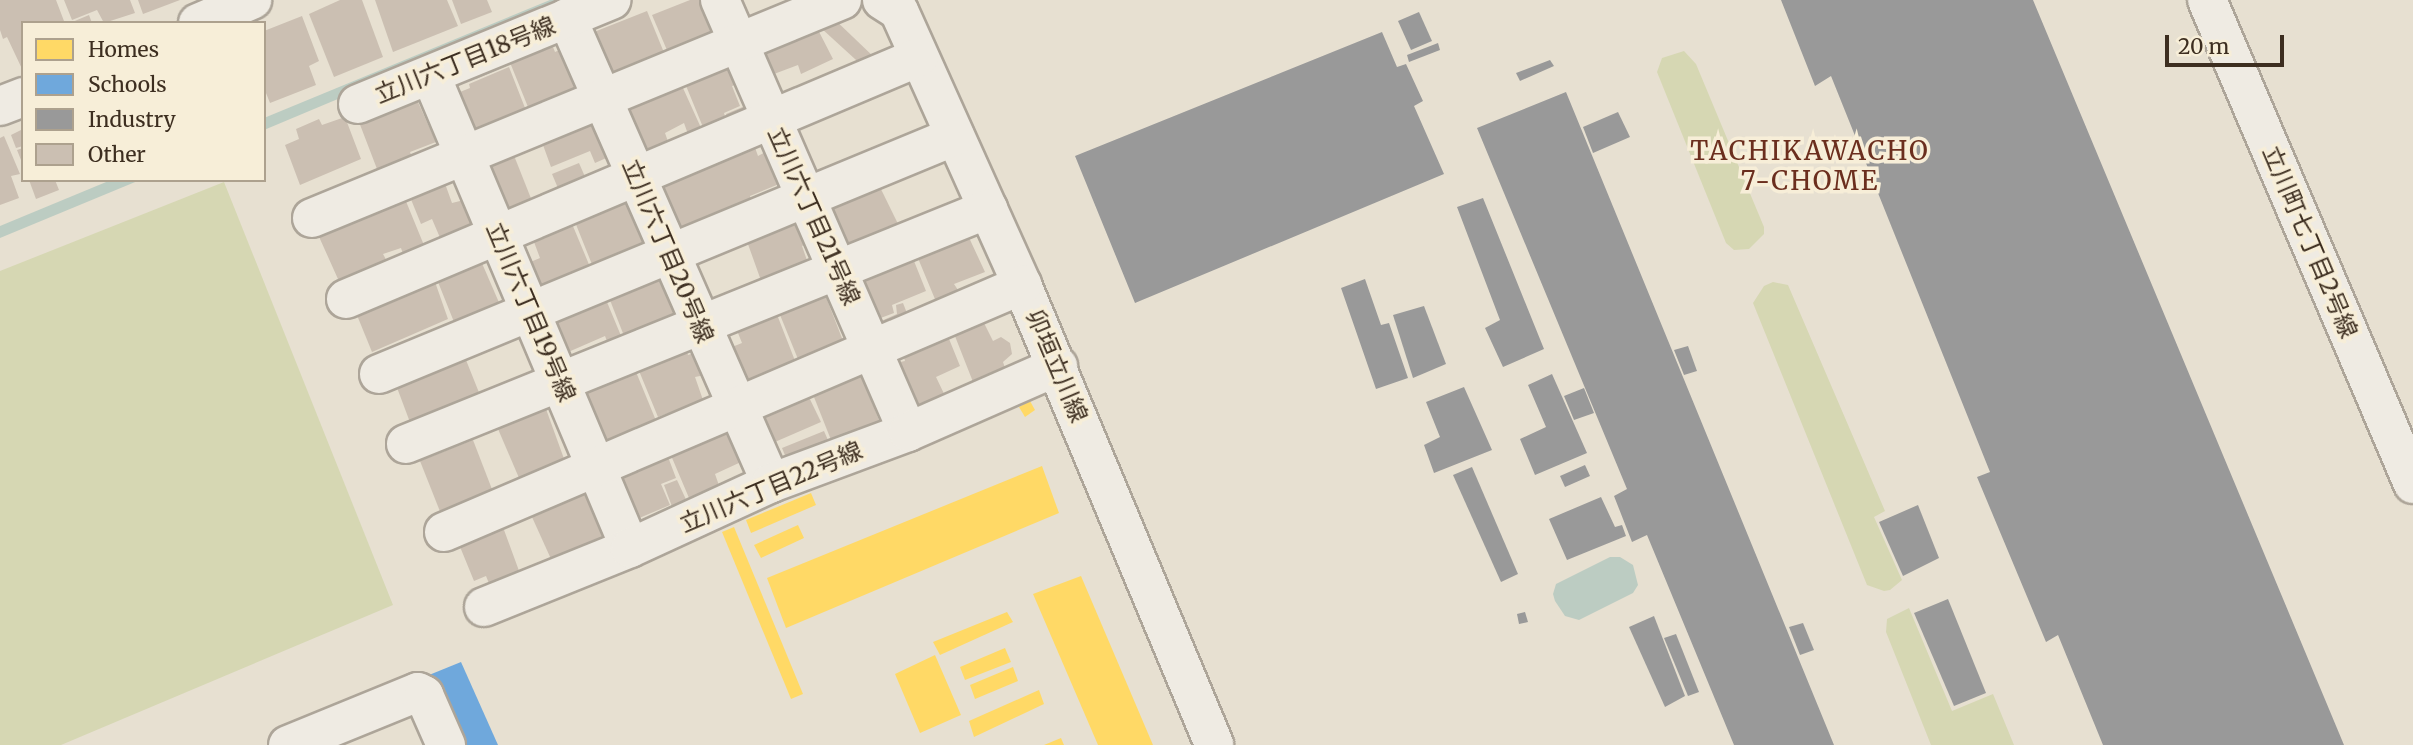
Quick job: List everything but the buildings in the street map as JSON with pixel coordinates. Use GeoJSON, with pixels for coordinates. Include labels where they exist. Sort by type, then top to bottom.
{"type":"FeatureCollection","features":[{"type":"Feature","properties":{"kind":"street"},"geometry":{"type":"LineString","coordinates":[[203,21],[252,0]]}},
{"type":"Feature","properties":{"kind":"street","name":"立川六丁目18号線"},"geometry":{"type":"LineString","coordinates":[[358,104],[611,0]]}},
{"type":"Feature","properties":{"kind":"street","name":"立川六丁目21号線"},"geometry":{"type":"LineString","coordinates":[[720,0],[908,432]]}},
{"type":"Feature","properties":{"kind":"street"},"geometry":{"type":"LineString","coordinates":[[312,218],[842,0]]}},
{"type":"Feature","properties":{"kind":"street","name":"卯垣立川線"},"geometry":{"type":"LineString","coordinates":[[881,0],[899,11],[1023,285],[1214,745]]}},
{"type":"Feature","properties":{"kind":"street","name":"立川町七丁目2号線"},"geometry":{"type":"LineString","coordinates":[[2207,0],[2413,484]]}},
{"type":"Feature","properties":{"kind":"street","name":"立川六丁目20号線"},"geometry":{"type":"LineString","coordinates":[[567,18],[735,407],[771,483]]}},
{"type":"Feature","properties":{"kind":"street"},"geometry":{"type":"LineString","coordinates":[[346,299],[919,57]]}},
{"type":"Feature","properties":{"kind":"street","name":"立川六丁目19号線"},"geometry":{"type":"LineString","coordinates":[[431,76],[630,548]]}},
{"type":"Feature","properties":{"kind":"street"},"geometry":{"type":"LineString","coordinates":[[0,106],[21,98]]}},
{"type":"Feature","properties":{"kind":"street"},"geometry":{"type":"LineString","coordinates":[[379,374],[955,136]]}},
{"type":"Feature","properties":{"kind":"street"},"geometry":{"type":"LineString","coordinates":[[406,444],[988,209]]}},
{"type":"Feature","properties":{"kind":"street"},"geometry":{"type":"LineString","coordinates":[[444,531],[1023,285]]}},
{"type":"Feature","properties":{"kind":"street","name":"立川六丁目22号線"},"geometry":{"type":"LineString","coordinates":[[484,607],[630,548],[771,483],[908,432],[1058,366]]}},
{"type":"Feature","properties":{"kind":"street"},"geometry":{"type":"LineString","coordinates":[[288,745],[343,735],[418,692],[424,695],[446,745]]}},
{"type":"Feature","properties":{"kind":"green space"},"geometry":{"type":"Polygon","coordinates":[[[1684,51],[1696,64],[1764,227],[1764,234],[1749,249],[1734,250],[1726,243],[1657,72],[1662,58],[1684,51]]]}},
{"type":"Feature","properties":{"kind":"green space"},"geometry":{"type":"Polygon","coordinates":[[[224,182],[393,605],[61,745],[0,745],[0,271],[224,182]]]}},
{"type":"Feature","properties":{"kind":"green space"},"geometry":{"type":"Polygon","coordinates":[[[1773,282],[1788,285],[1885,511],[1874,517],[1902,580],[1890,590],[1884,591],[1867,585],[1753,303],[1764,286],[1773,282]]]}},
{"type":"Feature","properties":{"kind":"green space"},"geometry":{"type":"Polygon","coordinates":[[[1909,608],[1952,711],[1993,694],[2014,745],[1931,745],[1886,632],[1887,619],[1909,608]]]}},
{"type":"Feature","properties":{"kind":"shaded area"},"geometry":{"type":"Polygon","coordinates":[[[550,0],[574,0],[266,129],[266,117],[550,0]]]}},
{"type":"Feature","properties":{"kind":"shaded area"},"geometry":{"type":"Polygon","coordinates":[[[106,182],[135,182],[0,238],[0,226],[106,182]]]}},
{"type":"Feature","properties":{"kind":"shaded area"},"geometry":{"type":"Polygon","coordinates":[[[1610,557],[1620,557],[1633,565],[1638,585],[1633,593],[1579,620],[1565,616],[1553,594],[1556,584],[1610,557]]]}},
{"type":"Feature","properties":{"kind":"district","name":"TACHIKAWACHO 7-CHOME"},"geometry":{"type":"Point","coordinates":[1810,166]}}]}
